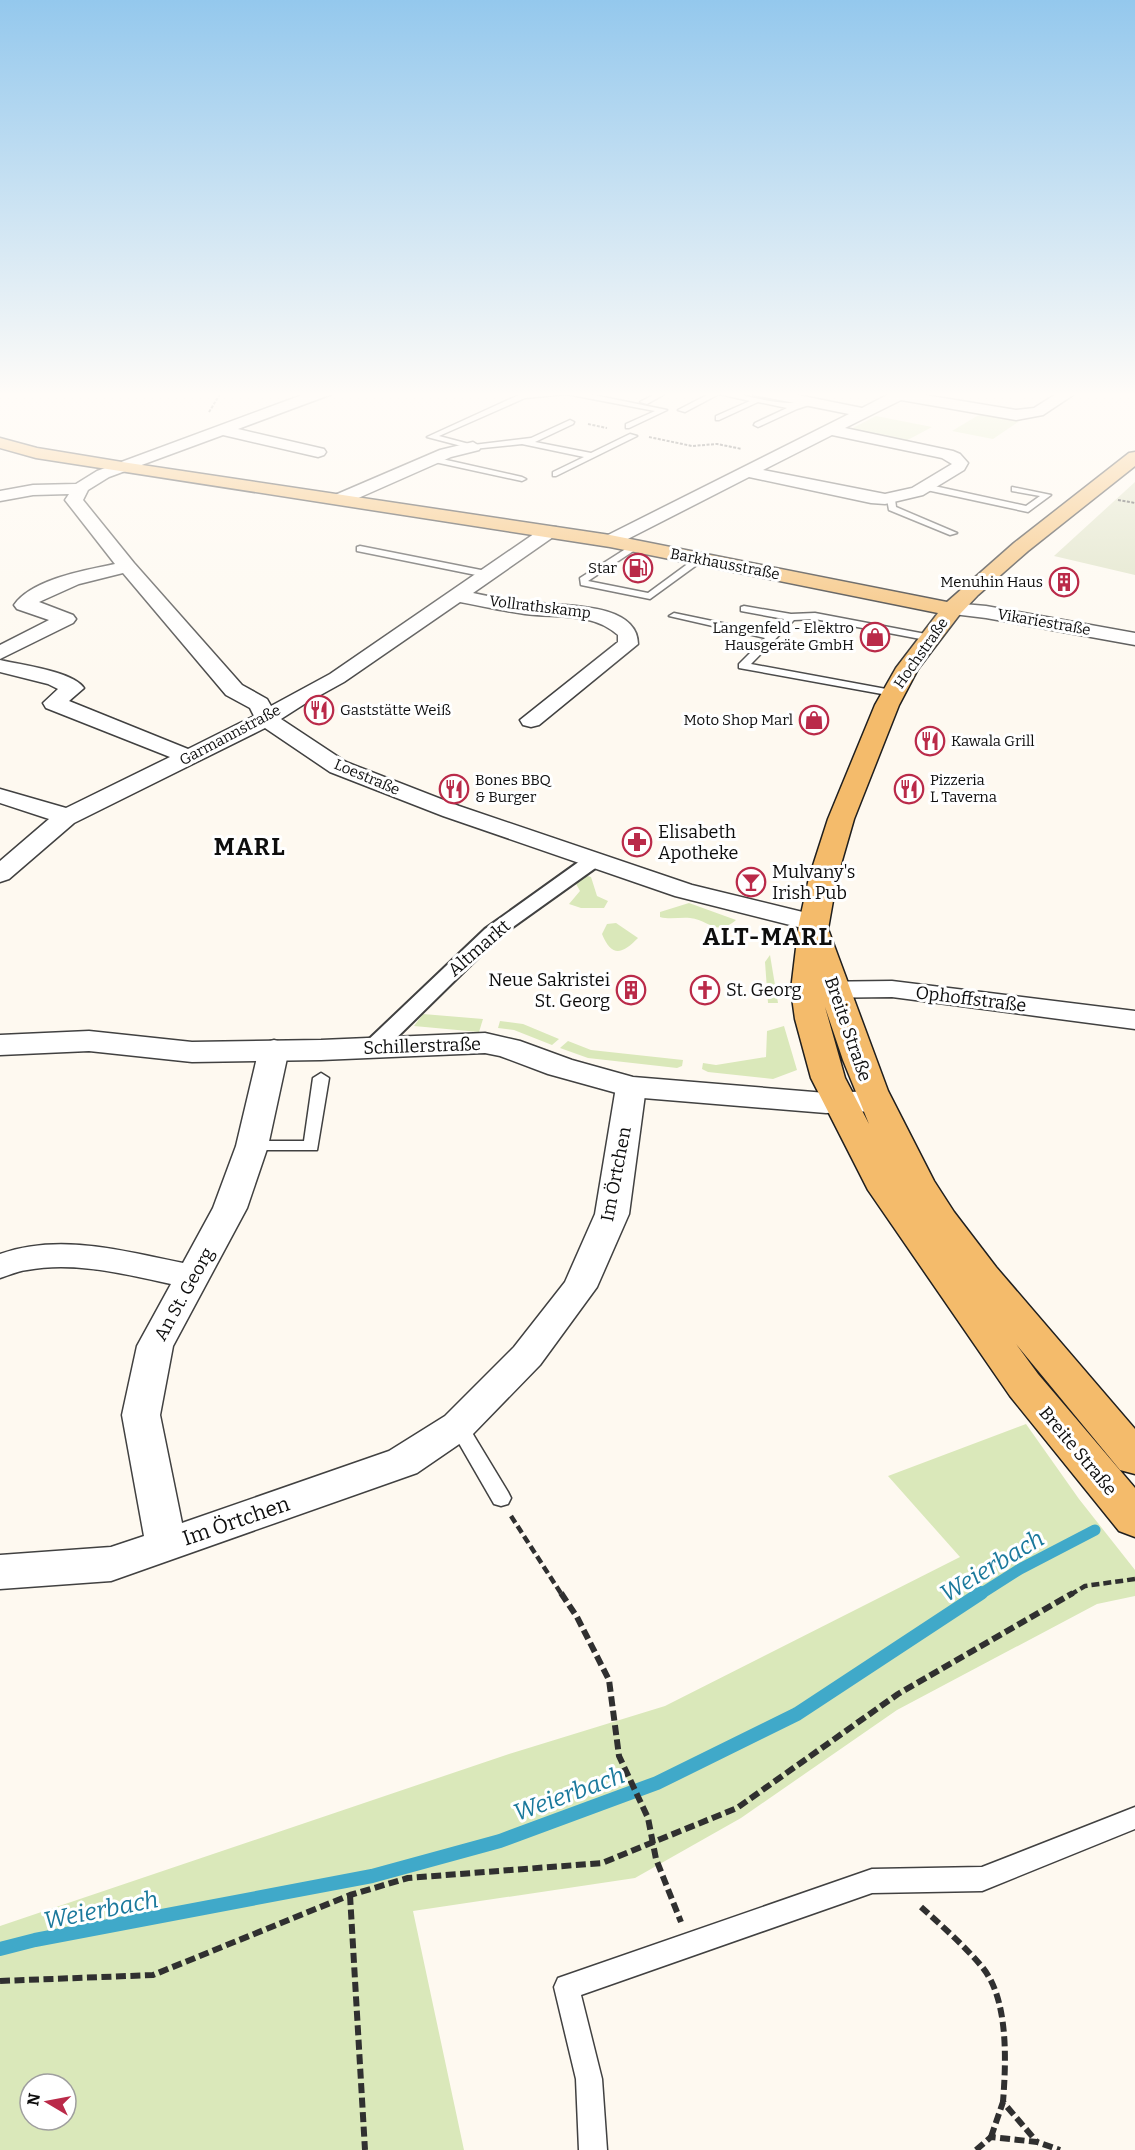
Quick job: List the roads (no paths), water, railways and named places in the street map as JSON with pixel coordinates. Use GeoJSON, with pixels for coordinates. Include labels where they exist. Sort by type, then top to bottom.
{"type":"FeatureCollection","features":[{"type":"Feature","properties":{"kind":"main road","name":"Barkhausstraße"},"geometry":{"type":"LineString","coordinates":[[283,491],[610,541],[952,609]]}},
{"type":"Feature","properties":{"kind":"main road","name":"Hochstraße"},"geometry":{"type":"LineString","coordinates":[[814,923],[823,878],[857,775],[893,693],[907,668],[952,609],[1021,547],[1092,491]]}},
{"type":"Feature","properties":{"kind":"main road","name":"Breite Straße"},"geometry":{"type":"LineString","coordinates":[[814,923],[820,989],[819,1049],[916,1181],[955,1241],[1135,1458]]}},
{"type":"Feature","properties":{"kind":"main road","name":"Breite Straße"},"geometry":{"type":"LineString","coordinates":[[856,1102],[886,1190],[1024,1385],[1135,1519]]}},
{"type":"Feature","properties":{"kind":"street"},"geometry":{"type":"LineString","coordinates":[[0,496],[26,491]]}},
{"type":"Feature","properties":{"kind":"street","name":"Loestraße"},"geometry":{"type":"LineString","coordinates":[[78,491],[74,500],[77,506],[234,690],[260,704],[266,719],[339,767],[451,811],[684,891],[814,923]]}},
{"type":"Feature","properties":{"kind":"street"},"geometry":{"type":"LineString","coordinates":[[341,500],[360,491]]}},
{"type":"Feature","properties":{"kind":"street"},"geometry":{"type":"LineString","coordinates":[[610,541],[710,491]]}},
{"type":"Feature","properties":{"kind":"street"},"geometry":{"type":"LineString","coordinates":[[840,491],[871,498],[891,499],[911,496],[918,491]]}},
{"type":"Feature","properties":{"kind":"street","name":"Garmannstraße"},"geometry":{"type":"LineString","coordinates":[[0,874],[66,818],[266,719],[298,698],[337,678],[550,531]]}},
{"type":"Feature","properties":{"kind":"street"},"geometry":{"type":"LineString","coordinates":[[0,653],[66,619],[24,605],[26,602],[75,578],[127,567]]}},
{"type":"Feature","properties":{"kind":"street","name":"Vollrathskamp"},"geometry":{"type":"LineString","coordinates":[[456,595],[525,608],[597,614],[620,624],[628,633],[628,644],[531,720]]}},
{"type":"Feature","properties":{"kind":"street","name":"Vikariestraße"},"geometry":{"type":"LineString","coordinates":[[952,609],[986,612],[1135,639]]}},
{"type":"Feature","properties":{"kind":"street"},"geometry":{"type":"LineString","coordinates":[[0,666],[55,679],[73,688],[54,703],[189,757]]}},
{"type":"Feature","properties":{"kind":"street"},"geometry":{"type":"LineString","coordinates":[[0,796],[53,811],[66,818]]}},
{"type":"Feature","properties":{"kind":"street","name":"Altmarkt"},"geometry":{"type":"LineString","coordinates":[[374,1048],[492,933],[594,860]]}},
{"type":"Feature","properties":{"kind":"street","name":"Ophoffstraße"},"geometry":{"type":"LineString","coordinates":[[820,989],[892,989],[1135,1020]]}},
{"type":"Feature","properties":{"kind":"street","name":"Schillerstraße"},"geometry":{"type":"LineString","coordinates":[[0,1045],[89,1041],[192,1052],[485,1043],[509,1048],[560,1067],[631,1087],[856,1102]]}},
{"type":"Feature","properties":{"kind":"street","name":"An St. Georg"},"geometry":{"type":"LineString","coordinates":[[166,1546],[141,1415],[155,1346],[230,1208],[252,1146],[274,1049]]}},
{"type":"Feature","properties":{"kind":"street","name":"Im Örtchen"},"geometry":{"type":"LineString","coordinates":[[0,1572],[111,1564],[403,1462],[458,1426],[527,1356],[580,1287],[612,1214],[631,1087]]}},
{"type":"Feature","properties":{"kind":"street"},"geometry":{"type":"LineString","coordinates":[[0,1266],[11,1260],[75,1254],[194,1277]]}},
{"type":"Feature","properties":{"kind":"lane"},"geometry":{"type":"LineString","coordinates":[[945,491],[1028,509],[1047,495],[1027,491]]}},
{"type":"Feature","properties":{"kind":"lane"},"geometry":{"type":"LineString","coordinates":[[891,499],[892,508],[953,532]]}},
{"type":"Feature","properties":{"kind":"lane"},"geometry":{"type":"LineString","coordinates":[[635,546],[583,580],[584,583],[651,596],[700,559]]}},
{"type":"Feature","properties":{"kind":"lane"},"geometry":{"type":"LineString","coordinates":[[360,549],[486,574]]}},
{"type":"Feature","properties":{"kind":"lane"},"geometry":{"type":"LineString","coordinates":[[744,609],[791,617],[815,616],[931,638]]}},
{"type":"Feature","properties":{"kind":"lane"},"geometry":{"type":"LineString","coordinates":[[674,616],[772,636]]}},
{"type":"Feature","properties":{"kind":"lane"},"geometry":{"type":"LineString","coordinates":[[791,617],[742,666],[893,693]]}},
{"type":"Feature","properties":{"kind":"lane"},"geometry":{"type":"LineString","coordinates":[[252,1146],[311,1146],[321,1078]]}},
{"type":"Feature","properties":{"kind":"lane"},"geometry":{"type":"LineString","coordinates":[[458,1426],[501,1498]]}},
{"type":"Feature","properties":{"kind":"lane"},"geometry":{"type":"LineString","coordinates":[[593,2150],[589,2079],[567,1987],[872,1881],[982,1879],[1135,1818]]}},
{"type":"Feature","properties":{"kind":"waterway","name":"Weierbach"},"geometry":{"type":"LineString","coordinates":[[979,1595],[1020,1569],[1095,1530]]}},
{"type":"Feature","properties":{"kind":"waterway","name":"Weierbach"},"geometry":{"type":"LineString","coordinates":[[0,1949],[35,1940],[372,1876],[500,1841],[657,1783],[797,1714],[981,1593]]}},
{"type":"Feature","properties":{"kind":"place","name":"Star"},"geometry":{"type":"Point","coordinates":[638,568]}},
{"type":"Feature","properties":{"kind":"place","name":"Menuhin Haus"},"geometry":{"type":"Point","coordinates":[1064,582]}},
{"type":"Feature","properties":{"kind":"place","name":"Langenfeld - Elektro Hausgeräte GmbH"},"geometry":{"type":"Point","coordinates":[875,637]}},
{"type":"Feature","properties":{"kind":"place","name":"Gaststätte Weiß"},"geometry":{"type":"Point","coordinates":[319,710]}},
{"type":"Feature","properties":{"kind":"place","name":"Moto Shop Marl"},"geometry":{"type":"Point","coordinates":[814,720]}},
{"type":"Feature","properties":{"kind":"place","name":"Kawala Grill"},"geometry":{"type":"Point","coordinates":[930,741]}},
{"type":"Feature","properties":{"kind":"place","name":"Bones BBQ & Burger"},"geometry":{"type":"Point","coordinates":[454,789]}},
{"type":"Feature","properties":{"kind":"place","name":"Pizzeria L Taverna"},"geometry":{"type":"Point","coordinates":[909,789]}},
{"type":"Feature","properties":{"kind":"place","name":"Elisabeth Apotheke"},"geometry":{"type":"Point","coordinates":[637,842]}},
{"type":"Feature","properties":{"kind":"place","name":"Mulvany's Irish Pub"},"geometry":{"type":"Point","coordinates":[751,882]}},
{"type":"Feature","properties":{"kind":"place","name":"Neue Sakristei St. Georg"},"geometry":{"type":"Point","coordinates":[631,990]}},
{"type":"Feature","properties":{"kind":"place","name":"St. Georg"},"geometry":{"type":"Point","coordinates":[705,990]}},
{"type":"Feature","properties":{"kind":"district","name":"MARL"},"geometry":{"type":"Point","coordinates":[250,847]}},
{"type":"Feature","properties":{"kind":"district","name":"ALT-MARL"},"geometry":{"type":"Point","coordinates":[768,937]}}]}
